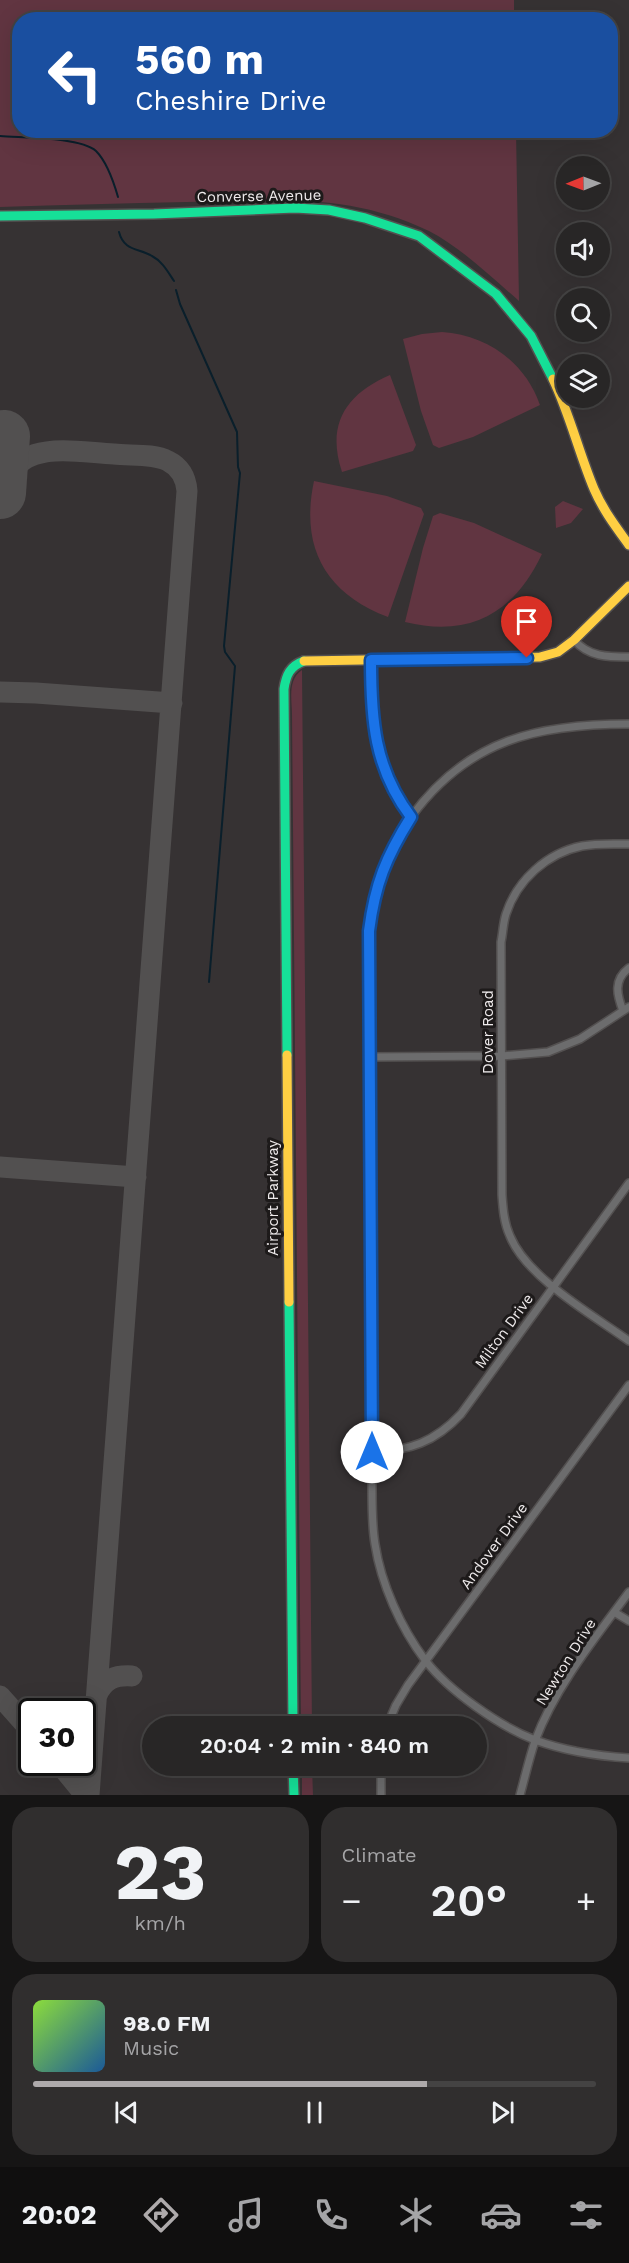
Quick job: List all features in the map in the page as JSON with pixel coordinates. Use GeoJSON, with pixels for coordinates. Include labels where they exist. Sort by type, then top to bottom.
{"type":"FeatureCollection","features":[{"type":"Feature","properties":{"kind":"street","name":"Converse Avenue"},"geometry":{"type":"LineString","coordinates":[[0,216],[154,214],[295,208],[329,210],[365,218],[419,236],[496,294],[531,336],[566,406],[594,489],[608,516],[629,545]]}},
{"type":"Feature","properties":{"kind":"street"},"geometry":{"type":"LineString","coordinates":[[411,817],[397,798],[380,756],[374,733],[371,660],[540,657],[558,652],[574,640],[629,586]]}},
{"type":"Feature","properties":{"kind":"street"},"geometry":{"type":"LineString","coordinates":[[574,640],[581,647],[599,656],[629,657]]}},
{"type":"Feature","properties":{"kind":"street","name":"Airport Parkway"},"geometry":{"type":"LineString","coordinates":[[293,1716],[285,680],[289,670],[298,663],[309,660],[371,660]]}},
{"type":"Feature","properties":{"kind":"street"},"geometry":{"type":"LineString","coordinates":[[629,724],[544,729],[498,744],[460,766],[424,800],[390,851],[372,904],[368,956],[373,1524],[377,1554],[390,1597],[426,1661],[484,1713],[536,1740],[590,1754],[629,1758]]}},
{"type":"Feature","properties":{"kind":"street","name":"Dover Road"},"geometry":{"type":"LineString","coordinates":[[629,844],[584,845],[565,850],[531,873],[517,891],[506,915],[501,942],[504,1220],[510,1238],[534,1271],[629,1341]]}},
{"type":"Feature","properties":{"kind":"street"},"geometry":{"type":"LineString","coordinates":[[369,1057],[502,1056],[538,1054],[562,1047],[580,1039],[626,1009],[617,995],[622,974],[629,968]]}},
{"type":"Feature","properties":{"kind":"street","name":"Milton Drive"},"geometry":{"type":"LineString","coordinates":[[372,1452],[412,1447],[447,1428],[461,1414],[629,1183]]}},
{"type":"Feature","properties":{"kind":"street","name":"Andover Drive"},"geometry":{"type":"LineString","coordinates":[[391,1716],[396,1705],[426,1661],[629,1385]]}},
{"type":"Feature","properties":{"kind":"street","name":"Newton Drive"},"geometry":{"type":"LineString","coordinates":[[520,1795],[536,1740],[565,1683],[629,1592]]}},
{"type":"Feature","properties":{"kind":"street","name":"Newton Drive"},"geometry":{"type":"LineString","coordinates":[[614,1612],[629,1621]]}},
{"type":"Feature","properties":{"kind":"street"},"geometry":{"type":"LineString","coordinates":[[293,1776],[294,1795]]}},
{"type":"Feature","properties":{"kind":"street"},"geometry":{"type":"LineString","coordinates":[[381,1776],[381,1795]]}},
{"type":"Feature","properties":{"kind":"shaded area"},"geometry":{"type":"Polygon","coordinates":[[[0,0],[514,0],[514,12],[12,12],[12,138],[516,138],[519,301],[465,254],[429,231],[399,218],[340,204],[250,200],[0,207],[0,0]]]}},
{"type":"Feature","properties":{"kind":"shaded area"},"geometry":{"type":"Polygon","coordinates":[[[442,332],[474,339],[502,354],[525,376],[540,405],[473,437],[439,448],[433,445],[421,411],[403,339],[442,332]]]}},
{"type":"Feature","properties":{"kind":"shaded area"},"geometry":{"type":"Polygon","coordinates":[[[390,375],[416,445],[413,451],[342,472],[337,439],[344,413],[351,401],[362,391],[390,375]]]}},
{"type":"Feature","properties":{"kind":"shaded area"},"geometry":{"type":"Polygon","coordinates":[[[314,481],[387,496],[421,508],[424,514],[388,617],[366,607],[348,595],[333,581],[322,565],[311,527],[314,481]]]}},
{"type":"Feature","properties":{"kind":"shaded area"},"geometry":{"type":"Polygon","coordinates":[[[563,501],[583,509],[571,523],[556,528],[555,507],[563,501]]]}},
{"type":"Feature","properties":{"kind":"shaded area"},"geometry":{"type":"Polygon","coordinates":[[[440,513],[474,523],[542,554],[531,575],[518,592],[503,606],[487,616],[470,623],[450,626],[428,626],[405,622],[433,516],[440,513]]]}},
{"type":"Feature","properties":{"kind":"shaded area"},"geometry":{"type":"Polygon","coordinates":[[[302,670],[312,1716],[301,1716],[291,697],[292,685],[297,674],[302,670]]]}},
{"type":"Feature","properties":{"kind":"shaded area"},"geometry":{"type":"Polygon","coordinates":[[[302,1776],[312,1776],[313,1795],[302,1795],[302,1776]]]}},
{"type":"Feature","properties":{"kind":"waterway"},"geometry":{"type":"LineString","coordinates":[[0,136],[12,137]]}},
{"type":"Feature","properties":{"kind":"waterway"},"geometry":{"type":"LineString","coordinates":[[36,138],[77,143],[96,151],[104,161],[118,197]]}},
{"type":"Feature","properties":{"kind":"waterway"},"geometry":{"type":"LineString","coordinates":[[119,232],[128,246],[156,258],[174,281]]}},
{"type":"Feature","properties":{"kind":"waterway"},"geometry":{"type":"LineString","coordinates":[[176,290],[180,304],[237,432],[240,473],[224,646],[225,652],[235,666],[209,982]]}},
{"type":"Feature","properties":{"kind":"taxiway"},"geometry":{"type":"LineString","coordinates":[[0,502],[6,481],[16,467],[28,457],[42,452],[76,451],[162,458],[179,470],[184,477],[187,491],[89,1795]]}},
{"type":"Feature","properties":{"kind":"taxiway"},"geometry":{"type":"LineString","coordinates":[[0,692],[172,703]]}},
{"type":"Feature","properties":{"kind":"taxiway"},"geometry":{"type":"LineString","coordinates":[[0,1167],[136,1177]]}},
{"type":"Feature","properties":{"kind":"taxiway"},"geometry":{"type":"LineString","coordinates":[[97,1695],[103,1685],[111,1679],[132,1676]]}},
{"type":"Feature","properties":{"kind":"taxiway"},"geometry":{"type":"LineString","coordinates":[[0,1696],[18,1716]]}},
{"type":"Feature","properties":{"kind":"taxiway"},"geometry":{"type":"LineString","coordinates":[[69,1776],[85,1795]]}},
{"type":"Feature","properties":{"kind":"runway"},"geometry":{"type":"LineString","coordinates":[[0,493],[4,436]]}},
{"type":"Feature","properties":{"kind":"traffic: fast"},"geometry":{"type":"LineString","coordinates":[[0,216],[154,214],[295,208],[329,210],[365,218],[419,236],[496,294],[531,336],[553,379]]}},
{"type":"Feature","properties":{"kind":"traffic: fast"},"geometry":{"type":"LineString","coordinates":[[287,1055],[284,689],[290,672],[304,661]]}},
{"type":"Feature","properties":{"kind":"traffic: fast"},"geometry":{"type":"LineString","coordinates":[[289,1302],[293,1716]]}},
{"type":"Feature","properties":{"kind":"traffic: fast"},"geometry":{"type":"LineString","coordinates":[[293,1776],[294,1795]]}},
{"type":"Feature","properties":{"kind":"traffic: slow"},"geometry":{"type":"LineString","coordinates":[[553,379],[594,489],[629,545]]}},
{"type":"Feature","properties":{"kind":"traffic: slow"},"geometry":{"type":"LineString","coordinates":[[304,661],[540,657],[558,652],[574,640],[629,586]]}},
{"type":"Feature","properties":{"kind":"traffic: slow"},"geometry":{"type":"LineString","coordinates":[[287,1055],[289,1302]]}},
{"type":"Feature","properties":{"kind":"route"},"geometry":{"type":"LineString","coordinates":[[372,1452],[369,931],[372,904],[380,876],[390,851],[411,817],[397,798],[378,750],[371,699],[371,660],[527,658]]}}]}
